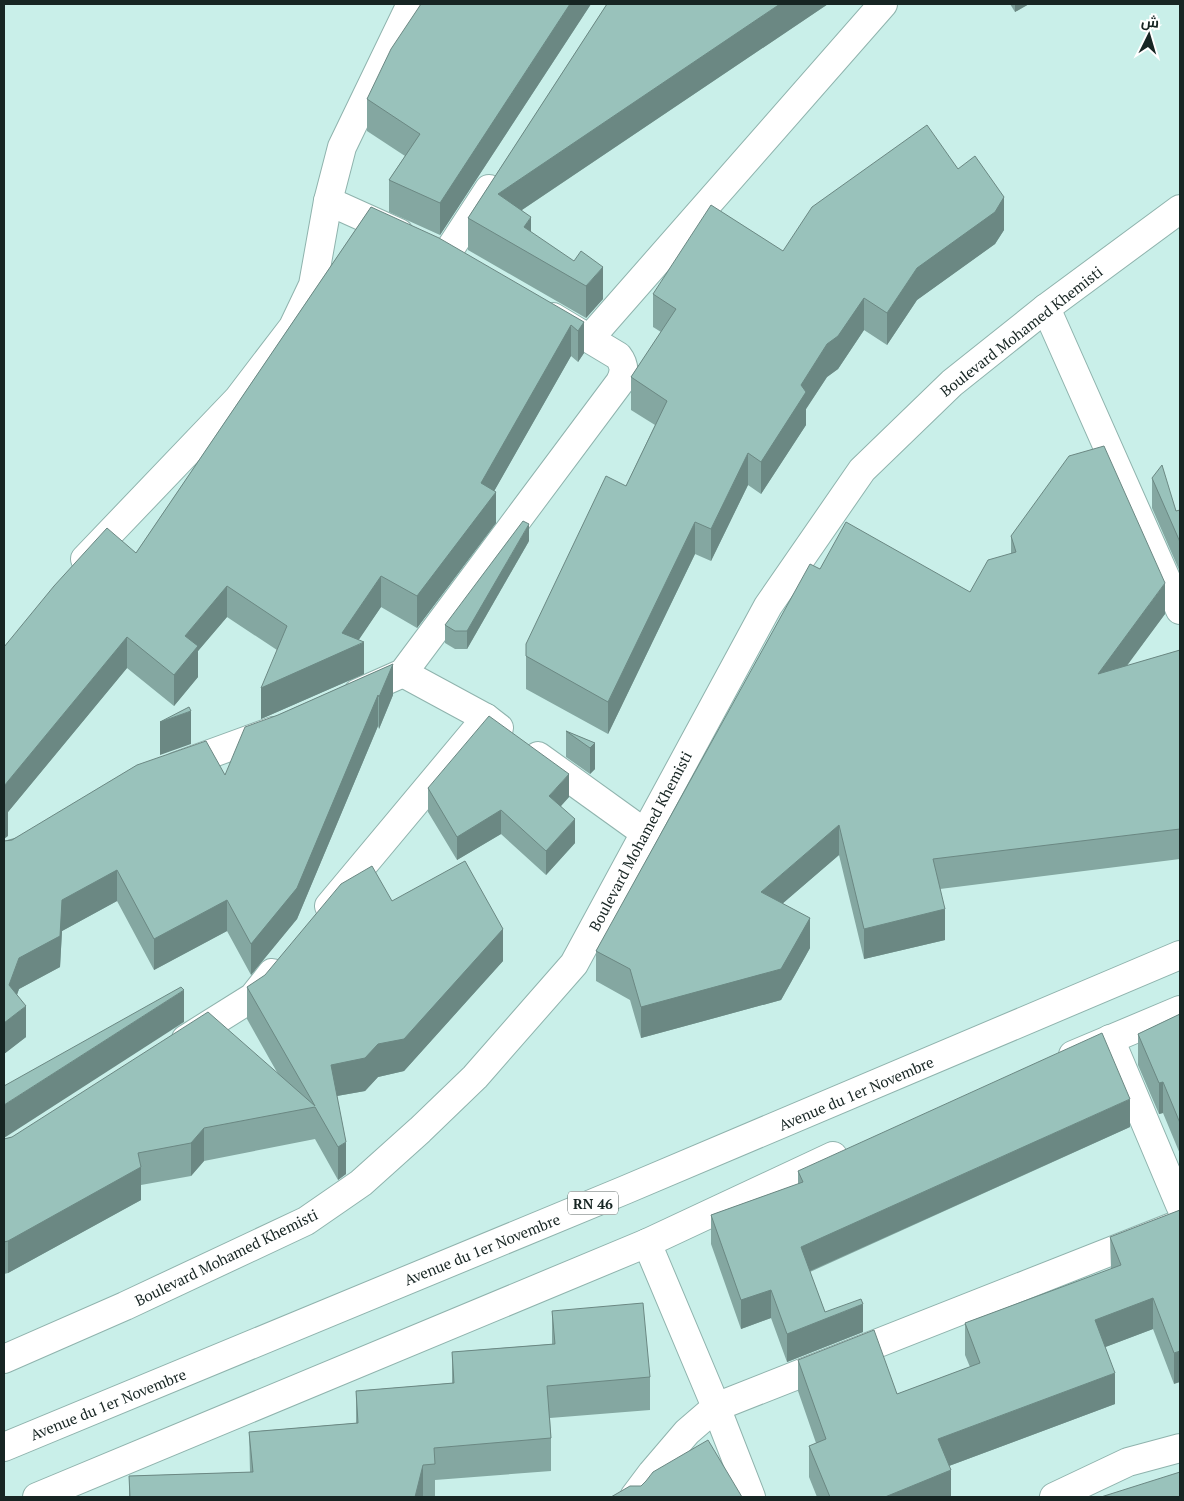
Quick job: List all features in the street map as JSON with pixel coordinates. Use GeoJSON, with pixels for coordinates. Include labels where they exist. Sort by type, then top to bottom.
{"type":"FeatureCollection","features":[{"type":"Feature","properties":{"kind":"street"},"geometry":{"type":"LineString","coordinates":[[67,579],[238,399],[293,327],[313,285],[328,200],[342,146],[411,4]]}},
{"type":"Feature","properties":{"kind":"street"},"geometry":{"type":"LineString","coordinates":[[590,338],[883,4]]}},
{"type":"Feature","properties":{"kind":"street"},"geometry":{"type":"LineString","coordinates":[[328,200],[455,260],[500,171]]}},
{"type":"Feature","properties":{"kind":"street","name":"Boulevard Mohamed Khemisti"},"geometry":{"type":"LineString","coordinates":[[4,1359],[125,1306],[306,1221],[361,1183],[475,1077],[574,964],[768,606],[862,470],[952,383],[1046,308],[1180,209]]}},
{"type":"Feature","properties":{"kind":"street"},"geometry":{"type":"LineString","coordinates":[[333,704],[403,673],[620,382],[625,370],[622,361],[613,352],[531,304]]}},
{"type":"Feature","properties":{"kind":"street"},"geometry":{"type":"LineString","coordinates":[[1046,308],[1173,573],[1180,610]]}},
{"type":"Feature","properties":{"kind":"street"},"geometry":{"type":"LineString","coordinates":[[403,673],[486,718],[644,833]]}},
{"type":"Feature","properties":{"kind":"street"},"geometry":{"type":"LineString","coordinates":[[316,922],[486,718]]}},
{"type":"Feature","properties":{"kind":"street"},"geometry":{"type":"LineString","coordinates":[[156,773],[272,732],[298,720]]}},
{"type":"Feature","properties":{"kind":"street"},"geometry":{"type":"LineString","coordinates":[[170,1050],[253,997],[290,952]]}},
{"type":"Feature","properties":{"kind":"street","name":"Avenue du 1er Novembre"},"geometry":{"type":"LineString","coordinates":[[4,1447],[625,1190],[1180,955]]}},
{"type":"Feature","properties":{"kind":"street"},"geometry":{"type":"LineString","coordinates":[[1046,1066],[1180,1010]]}},
{"type":"Feature","properties":{"kind":"street"},"geometry":{"type":"LineString","coordinates":[[1110,1039],[1180,1205]]}},
{"type":"Feature","properties":{"kind":"street"},"geometry":{"type":"LineString","coordinates":[[37,1497],[647,1243],[816,1163],[853,1148]]}},
{"type":"Feature","properties":{"kind":"street"},"geometry":{"type":"LineString","coordinates":[[634,1497],[687,1432],[716,1407],[1180,1224]]}},
{"type":"Feature","properties":{"kind":"street"},"geometry":{"type":"LineString","coordinates":[[647,1243],[716,1407],[751,1497]]}},
{"type":"Feature","properties":{"kind":"street"},"geometry":{"type":"LineString","coordinates":[[1054,1497],[1128,1462],[1180,1448]]}},
{"type":"Feature","properties":{"kind":"building"},"geometry":{"type":"Polygon","coordinates":[[[421,4],[570,4],[440,203],[389,180],[420,134],[367,99],[391,49],[421,4]]]}},
{"type":"Feature","properties":{"kind":"building"},"geometry":{"type":"Polygon","coordinates":[[[607,4],[780,4],[498,194],[531,217],[524,227],[574,261],[581,251],[603,267],[586,286],[468,218],[607,4]]]}},
{"type":"Feature","properties":{"kind":"building"},"geometry":{"type":"Polygon","coordinates":[[[927,125],[958,169],[975,156],[1004,197],[995,212],[917,268],[887,313],[864,298],[838,336],[827,344],[801,385],[806,392],[761,462],[748,453],[711,529],[695,522],[608,702],[526,656],[526,644],[606,476],[626,486],[667,401],[631,377],[676,309],[653,294],[711,205],[783,251],[812,207],[927,125]]]}},
{"type":"Feature","properties":{"kind":"building"},"geometry":{"type":"Polygon","coordinates":[[[371,207],[439,238],[584,322],[578,331],[571,325],[481,483],[496,492],[417,596],[381,576],[342,633],[364,642],[261,688],[287,626],[227,586],[185,636],[198,646],[174,675],[127,637],[4,786],[4,647],[54,586],[107,528],[136,553],[371,207]]]}},
{"type":"Feature","properties":{"kind":"building"},"geometry":{"type":"Polygon","coordinates":[[[1104,446],[1165,583],[1098,674],[1180,650],[1180,829],[933,859],[945,909],[864,929],[839,825],[761,892],[810,918],[781,969],[641,1007],[630,969],[596,951],[810,564],[820,569],[846,522],[970,592],[988,560],[1016,552],[1011,536],[1069,456],[1104,446]]]}},
{"type":"Feature","properties":{"kind":"building"},"geometry":{"type":"Polygon","coordinates":[[[1162,465],[1176,511],[1180,510],[1180,542],[1152,478],[1162,465]]]}},
{"type":"Feature","properties":{"kind":"building"},"geometry":{"type":"Polygon","coordinates":[[[523,521],[529,524],[467,631],[455,631],[445,625],[523,521]]]}},
{"type":"Feature","properties":{"kind":"building"},"geometry":{"type":"Polygon","coordinates":[[[393,664],[379,697],[378,695],[297,888],[251,944],[227,900],[154,939],[117,870],[62,900],[60,936],[19,958],[9,985],[26,1006],[4,1023],[4,841],[12,840],[137,765],[206,741],[225,775],[245,727],[278,715],[393,664]]]}},
{"type":"Feature","properties":{"kind":"building"},"geometry":{"type":"Polygon","coordinates":[[[189,707],[191,711],[160,722],[189,707]]]}},
{"type":"Feature","properties":{"kind":"building"},"geometry":{"type":"Polygon","coordinates":[[[489,716],[569,774],[549,796],[575,819],[546,851],[501,810],[457,837],[428,788],[489,716]]]}},
{"type":"Feature","properties":{"kind":"building"},"geometry":{"type":"Polygon","coordinates":[[[566,731],[595,743],[590,748],[566,731]]]}},
{"type":"Feature","properties":{"kind":"building"},"geometry":{"type":"Polygon","coordinates":[[[465,861],[503,929],[404,1039],[378,1044],[365,1058],[331,1065],[346,1142],[338,1147],[315,1107],[204,1128],[191,1143],[138,1153],[141,1167],[4,1242],[4,1139],[12,1137],[208,1012],[315,1106],[247,987],[265,975],[341,884],[372,866],[392,901],[465,861]]]}},
{"type":"Feature","properties":{"kind":"building"},"geometry":{"type":"Polygon","coordinates":[[[181,987],[184,990],[4,1105],[4,1086],[181,987]]]}},
{"type":"Feature","properties":{"kind":"building"},"geometry":{"type":"Polygon","coordinates":[[[1180,1014],[1180,1123],[1163,1082],[1159,1083],[1138,1034],[1180,1014]]]}},
{"type":"Feature","properties":{"kind":"building"},"geometry":{"type":"Polygon","coordinates":[[[1102,1033],[1130,1099],[801,1247],[825,1312],[861,1299],[863,1304],[787,1334],[771,1290],[741,1300],[711,1215],[803,1182],[798,1171],[1102,1033]]]}},
{"type":"Feature","properties":{"kind":"building"},"geometry":{"type":"Polygon","coordinates":[[[1180,1210],[1180,1351],[1174,1353],[1153,1298],[1095,1320],[1115,1373],[938,1439],[951,1470],[885,1497],[830,1497],[809,1446],[826,1439],[798,1360],[874,1330],[897,1394],[980,1363],[965,1323],[1121,1265],[1110,1237],[1180,1210]]]}},
{"type":"Feature","properties":{"kind":"building"},"geometry":{"type":"Polygon","coordinates":[[[643,1303],[650,1377],[547,1386],[551,1438],[434,1448],[435,1464],[423,1465],[415,1497],[130,1497],[129,1476],[253,1472],[249,1432],[358,1423],[356,1391],[454,1383],[452,1352],[555,1344],[552,1311],[643,1303]]]}},
{"type":"Feature","properties":{"kind":"building"},"geometry":{"type":"Polygon","coordinates":[[[708,1440],[742,1497],[611,1497],[630,1486],[641,1486],[653,1472],[708,1440]]]}},
{"type":"Feature","properties":{"kind":"building"},"geometry":{"type":"Polygon","coordinates":[[[1180,1472],[1180,1497],[1101,1497],[1180,1472]]]}}]}
